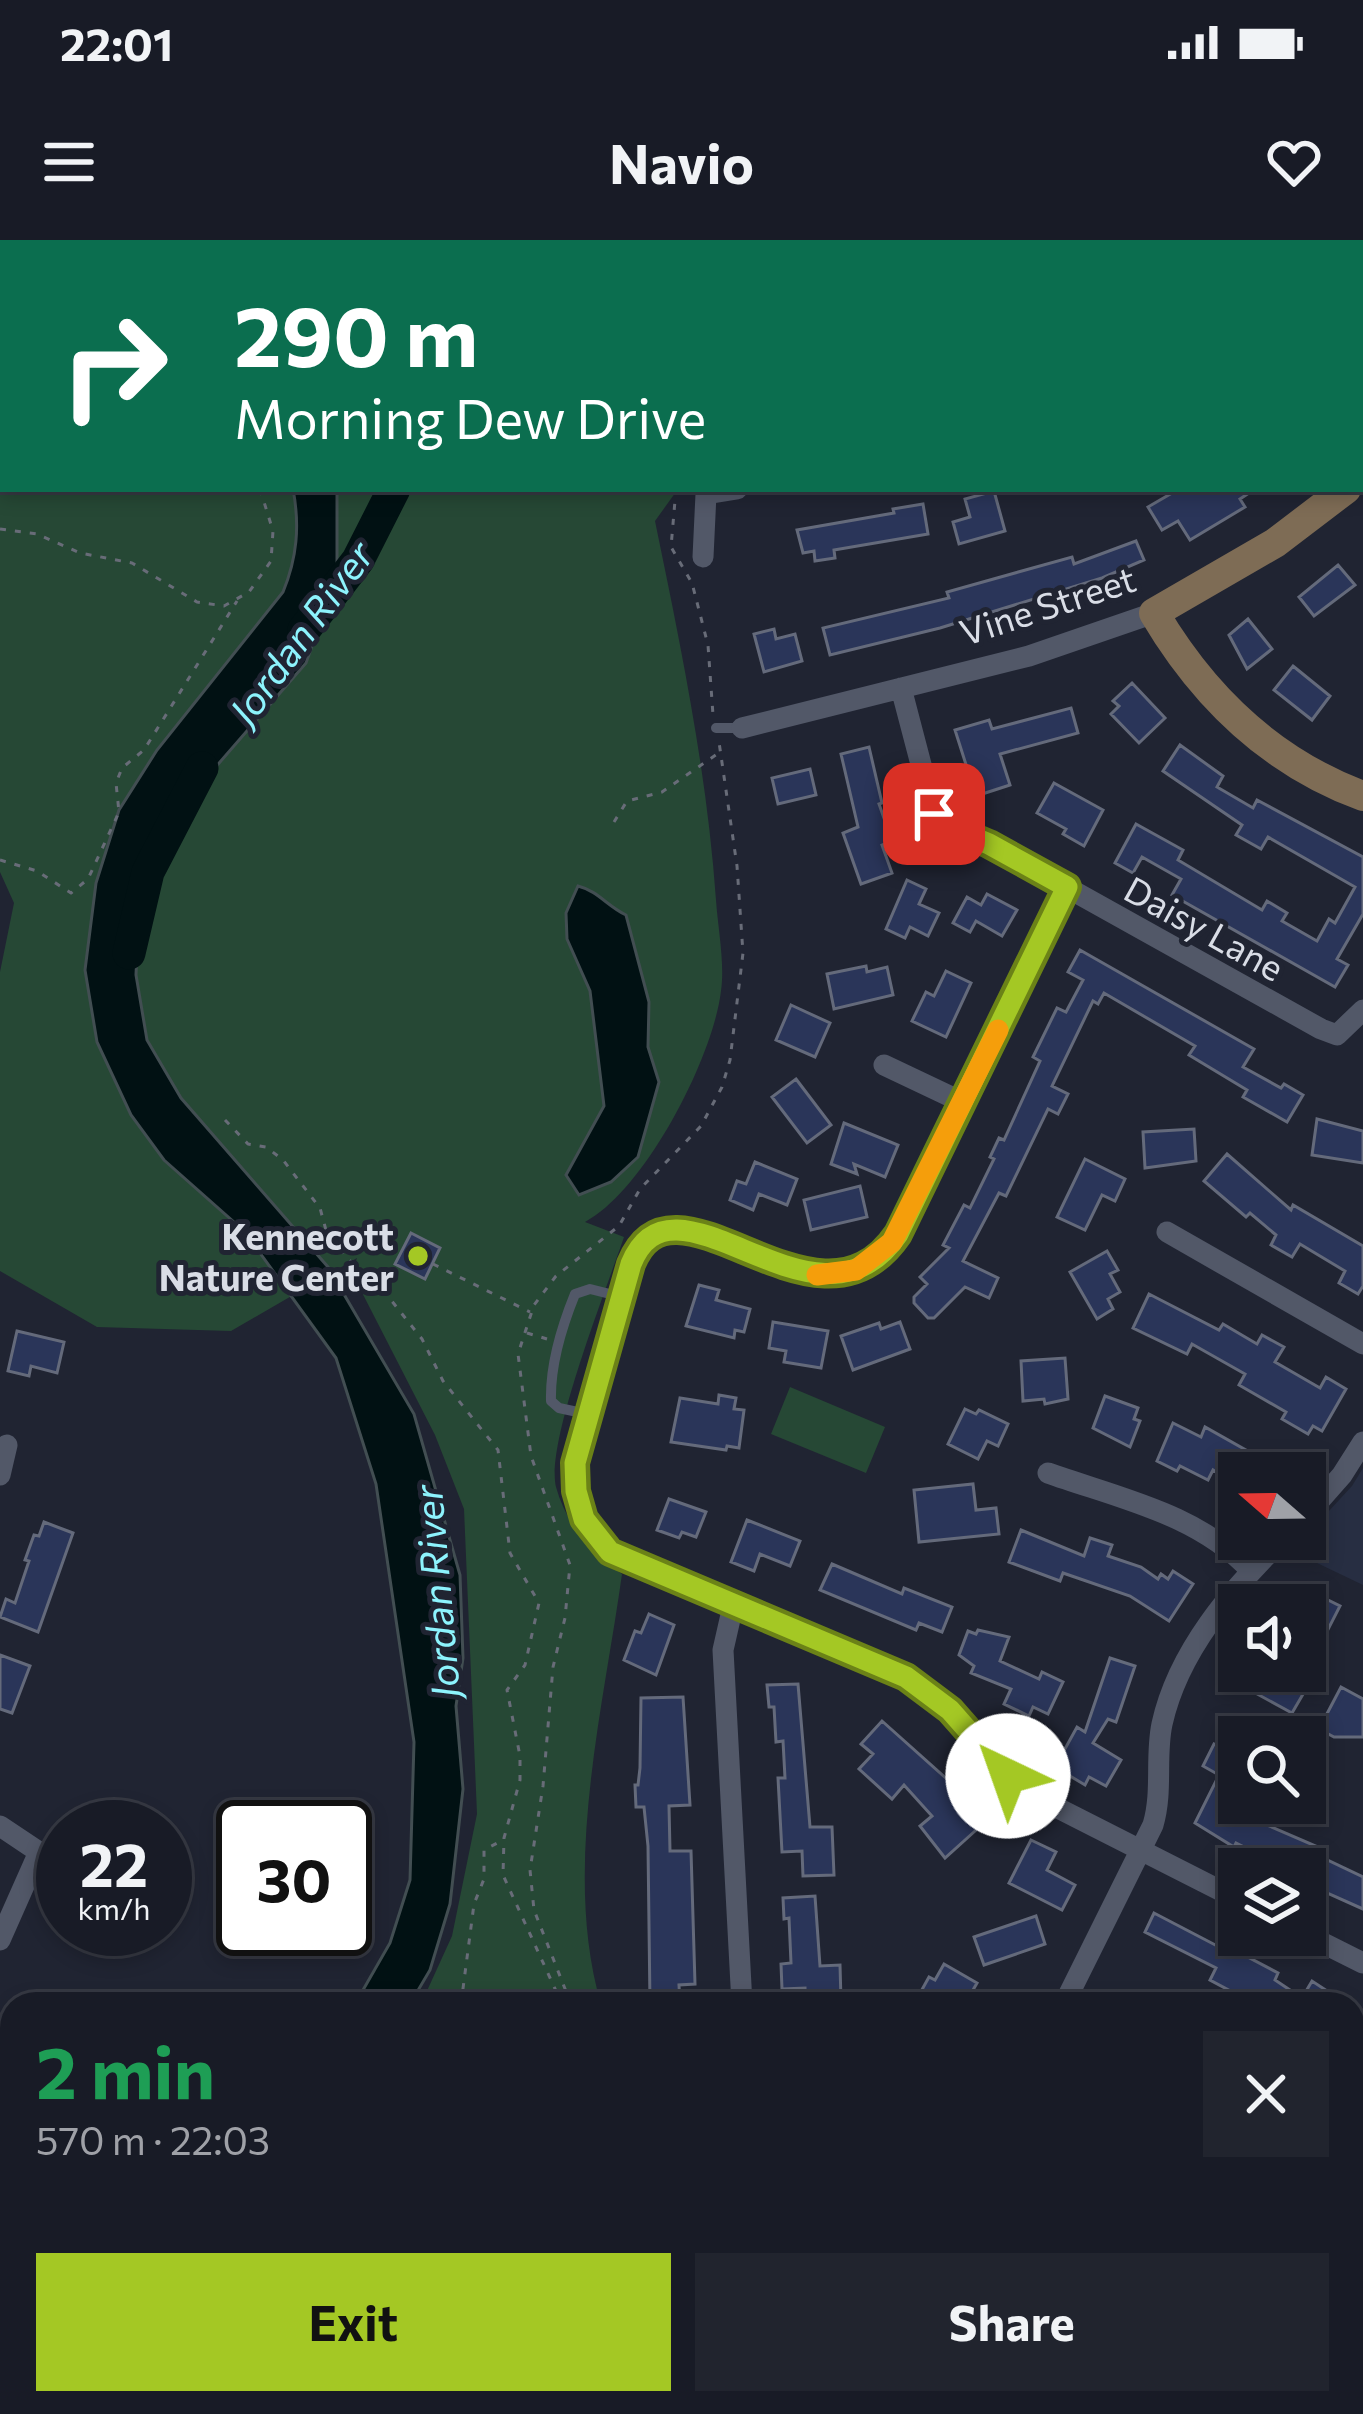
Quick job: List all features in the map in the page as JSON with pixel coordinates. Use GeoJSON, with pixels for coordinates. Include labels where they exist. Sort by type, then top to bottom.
{"type":"FeatureCollection","features":[{"type":"Feature","properties":{"kind":"street"},"geometry":{"type":"LineString","coordinates":[[703,557],[706,494],[718,492]]}},
{"type":"Feature","properties":{"kind":"street","name":"Vine Street"},"geometry":{"type":"LineString","coordinates":[[742,728],[1059,647],[1154,613],[1275,543],[1342,492]]}},
{"type":"Feature","properties":{"kind":"street"},"geometry":{"type":"LineString","coordinates":[[1154,613],[1186,664],[1234,718],[1289,759],[1363,796]]}},
{"type":"Feature","properties":{"kind":"street","name":"Daisy Lane"},"geometry":{"type":"LineString","coordinates":[[902,688],[934,814],[951,828],[989,844],[1321,1030],[1337,1035],[1363,1010]]}},
{"type":"Feature","properties":{"kind":"street"},"geometry":{"type":"LineString","coordinates":[[1067,887],[898,1234],[875,1258],[856,1270],[810,1274],[682,1229],[661,1232],[638,1249],[587,1414],[575,1478],[584,1519],[600,1543],[634,1565],[919,1685],[950,1710],[998,1767],[1029,1792],[1218,1889]]}},
{"type":"Feature","properties":{"kind":"street"},"geometry":{"type":"LineString","coordinates":[[884,1065],[962,1102]]}},
{"type":"Feature","properties":{"kind":"street"},"geometry":{"type":"LineString","coordinates":[[1167,1232],[1363,1344]]}},
{"type":"Feature","properties":{"kind":"street"},"geometry":{"type":"LineString","coordinates":[[1326,1493],[1363,1442]]}},
{"type":"Feature","properties":{"kind":"street"},"geometry":{"type":"LineString","coordinates":[[0,1475],[7,1445]]}},
{"type":"Feature","properties":{"kind":"street"},"geometry":{"type":"LineString","coordinates":[[1048,1473],[1196,1528],[1251,1570]]}},
{"type":"Feature","properties":{"kind":"street"},"geometry":{"type":"LineString","coordinates":[[1070,1992],[1142,1850],[1158,1804],[1160,1734],[1171,1695],[1202,1635],[1261,1560]]}},
{"type":"Feature","properties":{"kind":"street"},"geometry":{"type":"LineString","coordinates":[[733,1606],[723,1650],[741,1992]]}},
{"type":"Feature","properties":{"kind":"street"},"geometry":{"type":"LineString","coordinates":[[0,1826],[39,1852],[0,1940]]}},
{"type":"Feature","properties":{"kind":"street"},"geometry":{"type":"LineString","coordinates":[[1326,1944],[1363,1963]]}},
{"type":"Feature","properties":{"kind":"lane"},"geometry":{"type":"LineString","coordinates":[[716,728],[742,728]]}},
{"type":"Feature","properties":{"kind":"lane"},"geometry":{"type":"LineString","coordinates":[[587,1414],[559,1408],[551,1401],[550,1382],[568,1311],[575,1294],[590,1288],[621,1297]]}},
{"type":"Feature","properties":{"kind":"path"},"geometry":{"type":"LineString","coordinates":[[0,860],[37,871],[71,892],[84,886],[119,812],[116,783],[122,768],[144,750],[237,601],[260,581],[271,561],[272,531],[261,492]]}},
{"type":"Feature","properties":{"kind":"path"},"geometry":{"type":"LineString","coordinates":[[566,1992],[534,1910],[530,1870],[570,1564],[531,1456],[518,1354],[532,1313],[556,1276],[619,1226],[640,1190],[701,1126],[730,1060],[743,953],[737,866],[710,698],[708,645],[692,583],[671,547],[676,492]]}},
{"type":"Feature","properties":{"kind":"path"},"geometry":{"type":"LineString","coordinates":[[0,529],[37,534],[80,553],[146,568],[197,602],[224,606],[237,601]]}},
{"type":"Feature","properties":{"kind":"path"},"geometry":{"type":"LineString","coordinates":[[614,822],[627,801],[662,792],[721,750]]}},
{"type":"Feature","properties":{"kind":"path"},"geometry":{"type":"LineString","coordinates":[[226,1120],[248,1144],[266,1147],[283,1160],[320,1208],[327,1234],[383,1290],[422,1340],[443,1381],[498,1450],[510,1553],[538,1603],[525,1665],[508,1690],[520,1780],[504,1840],[503,1875],[557,1992]]}},
{"type":"Feature","properties":{"kind":"path"},"geometry":{"type":"LineString","coordinates":[[433,1264],[532,1313]]}},
{"type":"Feature","properties":{"kind":"path"},"geometry":{"type":"LineString","coordinates":[[462,1992],[473,1904],[484,1879],[484,1850],[504,1840]]}},
{"type":"Feature","properties":{"kind":"path"},"geometry":{"type":"LineString","coordinates":[[527,1924],[534,1910]]}},
{"type":"Feature","properties":{"kind":"shaded area"},"geometry":{"type":"Polygon","coordinates":[[[1363,1468],[1363,1585],[1311,1560],[1326,1560],[1326,1514],[1363,1468]]]}},
{"type":"Feature","properties":{"kind":"green space"},"geometry":{"type":"Polygon","coordinates":[[[0,492],[676,492],[655,521],[700,757],[722,958],[721,991],[705,1051],[672,1120],[630,1182],[585,1222],[624,1237],[568,1402],[555,1466],[556,1487],[573,1525],[622,1574],[585,1845],[585,1900],[598,1992],[426,1992],[452,1936],[477,1814],[464,1509],[435,1435],[352,1273],[357,1258],[231,1331],[97,1327],[0,1271],[0,972],[14,903],[0,872],[0,492]]]}},
{"type":"Feature","properties":{"kind":"green space"},"geometry":{"type":"Polygon","coordinates":[[[790,1387],[885,1427],[866,1473],[771,1434],[790,1387]]]}},
{"type":"Feature","properties":{"kind":"water"},"geometry":{"type":"Polygon","coordinates":[[[293,492],[337,492],[337,575],[306,663],[174,815],[139,905],[136,975],[147,1040],[181,1098],[328,1267],[414,1414],[460,1575],[463,1658],[456,1706],[463,1789],[450,1904],[430,1970],[417,1992],[362,1992],[390,1943],[410,1880],[414,1742],[376,1484],[336,1358],[244,1231],[164,1160],[131,1115],[97,1042],[85,970],[96,883],[119,810],[157,750],[283,592],[296,542],[293,492]]]}},
{"type":"Feature","properties":{"kind":"water"},"geometry":{"type":"Polygon","coordinates":[[[578,886],[626,915],[649,1002],[648,1047],[659,1082],[638,1157],[611,1182],[579,1195],[566,1175],[604,1106],[590,991],[567,939],[566,913],[578,886]]]}},
{"type":"Feature","properties":{"kind":"building"},"geometry":{"type":"Polygon","coordinates":[[[994,492],[1005,531],[959,544],[953,522],[970,517],[965,499],[994,492]]]}},
{"type":"Feature","properties":{"kind":"building"},"geometry":{"type":"Polygon","coordinates":[[[1174,492],[1250,492],[1240,499],[1245,507],[1190,540],[1178,521],[1162,530],[1148,507],[1174,492]]]}},
{"type":"Feature","properties":{"kind":"building"},"geometry":{"type":"Polygon","coordinates":[[[923,504],[928,534],[834,550],[835,558],[815,561],[814,551],[803,553],[797,530],[923,504]]]}},
{"type":"Feature","properties":{"kind":"building"},"geometry":{"type":"Polygon","coordinates":[[[1136,541],[1144,560],[1102,578],[940,628],[830,655],[823,628],[949,598],[947,592],[1072,557],[1074,564],[1136,541]]]}},
{"type":"Feature","properties":{"kind":"building"},"geometry":{"type":"Polygon","coordinates":[[[1338,565],[1355,585],[1314,616],[1299,597],[1338,565]]]}},
{"type":"Feature","properties":{"kind":"building"},"geometry":{"type":"Polygon","coordinates":[[[1248,619],[1272,649],[1247,669],[1229,635],[1248,619]]]}},
{"type":"Feature","properties":{"kind":"building"},"geometry":{"type":"Polygon","coordinates":[[[774,629],[776,639],[795,634],[802,661],[764,672],[754,634],[774,629]]]}},
{"type":"Feature","properties":{"kind":"building"},"geometry":{"type":"Polygon","coordinates":[[[1293,666],[1330,696],[1312,720],[1274,690],[1293,666]]]}},
{"type":"Feature","properties":{"kind":"building"},"geometry":{"type":"Polygon","coordinates":[[[1132,683],[1165,718],[1139,743],[1111,714],[1119,706],[1113,701],[1132,683]]]}},
{"type":"Feature","properties":{"kind":"building"},"geometry":{"type":"Polygon","coordinates":[[[1071,708],[1078,733],[1000,754],[1010,785],[976,796],[955,730],[989,720],[992,729],[1071,708]]]}},
{"type":"Feature","properties":{"kind":"building"},"geometry":{"type":"Polygon","coordinates":[[[1180,745],[1223,776],[1217,787],[1253,808],[1257,800],[1363,857],[1363,914],[1337,959],[1348,965],[1335,987],[1172,895],[1181,879],[1142,857],[1133,873],[1115,863],[1136,824],[1183,850],[1178,860],[1262,910],[1267,901],[1287,913],[1282,921],[1317,941],[1329,919],[1335,923],[1355,887],[1268,837],[1261,849],[1236,835],[1242,825],[1163,771],[1180,745]]]}},
{"type":"Feature","properties":{"kind":"building"},"geometry":{"type":"Polygon","coordinates":[[[869,747],[879,804],[892,841],[882,845],[892,873],[861,884],[843,833],[858,827],[841,754],[869,747]]]}},
{"type":"Feature","properties":{"kind":"building"},"geometry":{"type":"Polygon","coordinates":[[[810,769],[816,795],[778,804],[772,778],[810,769]]]}},
{"type":"Feature","properties":{"kind":"building"},"geometry":{"type":"Polygon","coordinates":[[[1054,783],[1103,810],[1084,846],[1037,813],[1054,783]]]}},
{"type":"Feature","properties":{"kind":"building"},"geometry":{"type":"Polygon","coordinates":[[[907,880],[926,889],[919,904],[939,913],[928,936],[910,927],[905,938],[886,929],[907,880]]]}},
{"type":"Feature","properties":{"kind":"building"},"geometry":{"type":"Polygon","coordinates":[[[987,894],[1017,910],[1002,936],[976,921],[970,932],[953,923],[967,897],[981,905],[987,894]]]}},
{"type":"Feature","properties":{"kind":"building"},"geometry":{"type":"Polygon","coordinates":[[[1080,950],[1254,1049],[1243,1067],[1303,1095],[1287,1122],[1243,1097],[1247,1090],[1189,1055],[1195,1046],[1104,993],[1098,1004],[1093,1001],[1052,1086],[1068,1094],[1058,1114],[1048,1109],[1006,1196],[999,1193],[963,1261],[998,1278],[989,1298],[965,1287],[934,1318],[928,1318],[914,1303],[927,1284],[920,1277],[949,1248],[943,1245],[964,1205],[970,1208],[999,1138],[1004,1140],[1040,1061],[1033,1057],[1057,1008],[1066,1012],[1083,980],[1068,972],[1080,950]]]}},
{"type":"Feature","properties":{"kind":"building"},"geometry":{"type":"Polygon","coordinates":[[[866,966],[867,972],[887,967],[893,995],[834,1009],[827,974],[866,966]]]}},
{"type":"Feature","properties":{"kind":"building"},"geometry":{"type":"Polygon","coordinates":[[[946,971],[971,983],[946,1037],[912,1021],[926,992],[934,996],[946,971]]]}},
{"type":"Feature","properties":{"kind":"building"},"geometry":{"type":"Polygon","coordinates":[[[791,1005],[830,1023],[815,1057],[776,1040],[791,1005]]]}},
{"type":"Feature","properties":{"kind":"building"},"geometry":{"type":"Polygon","coordinates":[[[796,1079],[831,1125],[807,1143],[772,1097],[796,1079]]]}},
{"type":"Feature","properties":{"kind":"building"},"geometry":{"type":"Polygon","coordinates":[[[1317,1119],[1363,1131],[1363,1163],[1312,1155],[1317,1119]]]}},
{"type":"Feature","properties":{"kind":"building"},"geometry":{"type":"Polygon","coordinates":[[[844,1123],[898,1145],[885,1177],[854,1164],[857,1174],[831,1164],[844,1123]]]}},
{"type":"Feature","properties":{"kind":"building"},"geometry":{"type":"Polygon","coordinates":[[[1194,1129],[1196,1161],[1145,1168],[1143,1132],[1194,1129]]]}},
{"type":"Feature","properties":{"kind":"building"},"geometry":{"type":"Polygon","coordinates":[[[1227,1154],[1291,1210],[1293,1205],[1363,1246],[1363,1286],[1358,1294],[1339,1283],[1345,1271],[1300,1244],[1292,1257],[1271,1245],[1276,1235],[1250,1213],[1246,1217],[1204,1181],[1227,1154]]]}},
{"type":"Feature","properties":{"kind":"building"},"geometry":{"type":"Polygon","coordinates":[[[1085,1159],[1125,1179],[1115,1201],[1102,1195],[1085,1230],[1057,1217],[1085,1159]]]}},
{"type":"Feature","properties":{"kind":"building"},"geometry":{"type":"Polygon","coordinates":[[[755,1162],[797,1179],[787,1205],[759,1194],[753,1210],[730,1200],[737,1181],[746,1184],[755,1162]]]}},
{"type":"Feature","properties":{"kind":"building"},"geometry":{"type":"Polygon","coordinates":[[[860,1186],[867,1217],[811,1230],[804,1200],[860,1186]]]}},
{"type":"Feature","properties":{"kind":"building","name":"Kennecott Nature Center"},"geometry":{"type":"Polygon","coordinates":[[[411,1233],[440,1248],[425,1279],[395,1264],[411,1233]]]}},
{"type":"Feature","properties":{"kind":"building"},"geometry":{"type":"Polygon","coordinates":[[[1107,1251],[1118,1270],[1110,1274],[1120,1292],[1108,1299],[1113,1309],[1097,1319],[1070,1272],[1107,1251]]]}},
{"type":"Feature","properties":{"kind":"building"},"geometry":{"type":"Polygon","coordinates":[[[699,1285],[719,1290],[716,1300],[750,1309],[744,1332],[735,1330],[734,1338],[686,1326],[699,1285]]]}},
{"type":"Feature","properties":{"kind":"building"},"geometry":{"type":"Polygon","coordinates":[[[1149,1294],[1219,1330],[1223,1324],[1257,1344],[1262,1335],[1284,1347],[1275,1362],[1320,1388],[1326,1377],[1346,1389],[1322,1431],[1313,1426],[1308,1434],[1282,1419],[1286,1412],[1239,1385],[1245,1374],[1192,1344],[1187,1354],[1133,1328],[1149,1294]]]}},
{"type":"Feature","properties":{"kind":"building"},"geometry":{"type":"Polygon","coordinates":[[[773,1322],[828,1331],[821,1368],[784,1362],[786,1351],[769,1348],[773,1322]]]}},
{"type":"Feature","properties":{"kind":"building"},"geometry":{"type":"Polygon","coordinates":[[[900,1322],[910,1349],[853,1370],[841,1336],[879,1323],[881,1329],[900,1322]]]}},
{"type":"Feature","properties":{"kind":"building"},"geometry":{"type":"Polygon","coordinates":[[[17,1331],[64,1342],[57,1373],[31,1366],[29,1376],[8,1371],[17,1331]]]}},
{"type":"Feature","properties":{"kind":"building"},"geometry":{"type":"Polygon","coordinates":[[[1065,1358],[1068,1399],[1045,1404],[1044,1399],[1023,1401],[1021,1361],[1065,1358]]]}},
{"type":"Feature","properties":{"kind":"building"},"geometry":{"type":"Polygon","coordinates":[[[719,1395],[736,1398],[734,1409],[744,1410],[739,1448],[671,1442],[680,1398],[718,1404],[719,1395]]]}},
{"type":"Feature","properties":{"kind":"building"},"geometry":{"type":"Polygon","coordinates":[[[1105,1396],[1138,1408],[1134,1419],[1140,1421],[1130,1447],[1093,1428],[1105,1396]]]}},
{"type":"Feature","properties":{"kind":"building"},"geometry":{"type":"Polygon","coordinates":[[[965,1409],[976,1414],[979,1410],[1008,1424],[998,1446],[987,1441],[978,1459],[948,1444],[965,1409]]]}},
{"type":"Feature","properties":{"kind":"building"},"geometry":{"type":"Polygon","coordinates":[[[1173,1423],[1201,1437],[1205,1427],[1249,1452],[1218,1452],[1218,1473],[1213,1470],[1208,1480],[1157,1461],[1173,1423]]]}},
{"type":"Feature","properties":{"kind":"building"},"geometry":{"type":"Polygon","coordinates":[[[973,1484],[976,1510],[996,1508],[999,1534],[919,1542],[914,1490],[973,1484]]]}},
{"type":"Feature","properties":{"kind":"building"},"geometry":{"type":"Polygon","coordinates":[[[669,1499],[706,1512],[696,1537],[682,1532],[679,1538],[657,1530],[669,1499]]]}},
{"type":"Feature","properties":{"kind":"building"},"geometry":{"type":"Polygon","coordinates":[[[747,1520],[800,1541],[790,1566],[760,1554],[754,1571],[731,1562],[747,1520]]]}},
{"type":"Feature","properties":{"kind":"building"},"geometry":{"type":"Polygon","coordinates":[[[44,1522],[73,1533],[38,1632],[0,1617],[6,1599],[15,1603],[29,1561],[25,1560],[44,1522]]]}},
{"type":"Feature","properties":{"kind":"building"},"geometry":{"type":"Polygon","coordinates":[[[1021,1530],[1084,1556],[1090,1538],[1112,1545],[1108,1556],[1141,1567],[1158,1579],[1161,1574],[1168,1579],[1173,1571],[1193,1584],[1169,1621],[1130,1596],[1063,1573],[1060,1581],[1009,1562],[1021,1530]]]}},
{"type":"Feature","properties":{"kind":"building"},"geometry":{"type":"Polygon","coordinates":[[[832,1564],[902,1594],[904,1588],[952,1607],[942,1632],[919,1623],[916,1630],[820,1590],[832,1564]]]}},
{"type":"Feature","properties":{"kind":"building"},"geometry":{"type":"Polygon","coordinates":[[[1326,1599],[1340,1606],[1326,1633],[1326,1599]]]}},
{"type":"Feature","properties":{"kind":"building"},"geometry":{"type":"Polygon","coordinates":[[[649,1614],[674,1625],[656,1675],[624,1660],[635,1631],[641,1633],[649,1614]]]}},
{"type":"Feature","properties":{"kind":"building"},"geometry":{"type":"Polygon","coordinates":[[[978,1630],[1009,1637],[1000,1661],[1039,1679],[1042,1672],[1063,1682],[1048,1714],[1033,1707],[1029,1716],[1004,1704],[1011,1689],[971,1673],[974,1666],[959,1655],[968,1631],[976,1634],[978,1630]]]}},
{"type":"Feature","properties":{"kind":"building"},"geometry":{"type":"Polygon","coordinates":[[[0,1655],[30,1666],[12,1713],[0,1709],[0,1655]]]}},
{"type":"Feature","properties":{"kind":"building"},"geometry":{"type":"Polygon","coordinates":[[[1110,1658],[1135,1666],[1116,1722],[1108,1719],[1093,1743],[1121,1760],[1106,1786],[1089,1777],[1085,1785],[1055,1767],[1077,1727],[1085,1732],[1110,1658]]]}},
{"type":"Feature","properties":{"kind":"building"},"geometry":{"type":"Polygon","coordinates":[[[798,1684],[810,1827],[832,1827],[834,1875],[803,1876],[802,1851],[782,1852],[778,1778],[785,1778],[783,1741],[776,1742],[767,1685],[798,1684]]]}},
{"type":"Feature","properties":{"kind":"building"},"geometry":{"type":"Polygon","coordinates":[[[1341,1687],[1363,1699],[1363,1737],[1326,1733],[1326,1716],[1341,1687]]]}},
{"type":"Feature","properties":{"kind":"building"},"geometry":{"type":"Polygon","coordinates":[[[1254,1692],[1304,1692],[1292,1713],[1254,1692]]]}},
{"type":"Feature","properties":{"kind":"building"},"geometry":{"type":"Polygon","coordinates":[[[683,1697],[690,1805],[669,1806],[670,1851],[691,1851],[695,1984],[679,1985],[679,1992],[650,1992],[648,1846],[644,1807],[636,1807],[635,1785],[640,1768],[641,1698],[683,1697]]]}},
{"type":"Feature","properties":{"kind":"building"},"geometry":{"type":"Polygon","coordinates":[[[882,1721],[948,1780],[985,1822],[945,1858],[920,1826],[932,1816],[904,1785],[892,1799],[859,1769],[873,1754],[861,1744],[882,1721]]]}},
{"type":"Feature","properties":{"kind":"building"},"geometry":{"type":"Polygon","coordinates":[[[1214,1744],[1218,1746],[1218,1774],[1203,1766],[1214,1744]]]}},
{"type":"Feature","properties":{"kind":"building"},"geometry":{"type":"Polygon","coordinates":[[[1218,1777],[1218,1824],[1265,1824],[1318,1847],[1246,1848],[1236,1843],[1234,1847],[1195,1823],[1218,1777]]]}},
{"type":"Feature","properties":{"kind":"building"},"geometry":{"type":"Polygon","coordinates":[[[1031,1840],[1056,1852],[1047,1870],[1075,1885],[1062,1910],[1009,1883],[1031,1840]]]}},
{"type":"Feature","properties":{"kind":"building"},"geometry":{"type":"Polygon","coordinates":[[[1326,1859],[1363,1877],[1363,1909],[1326,1892],[1326,1859]]]}},
{"type":"Feature","properties":{"kind":"building"},"geometry":{"type":"Polygon","coordinates":[[[815,1896],[820,1966],[840,1965],[841,1992],[782,1989],[781,1964],[791,1963],[783,1898],[815,1896]]]}},
{"type":"Feature","properties":{"kind":"building"},"geometry":{"type":"Polygon","coordinates":[[[1154,1913],[1218,1946],[1218,1956],[1246,1956],[1278,1973],[1275,1980],[1293,1992],[1232,1992],[1210,1980],[1216,1968],[1145,1932],[1154,1913]]]}},
{"type":"Feature","properties":{"kind":"building"},"geometry":{"type":"Polygon","coordinates":[[[1036,1916],[1045,1944],[984,1965],[974,1937],[1036,1916]]]}},
{"type":"Feature","properties":{"kind":"building"},"geometry":{"type":"Polygon","coordinates":[[[944,1964],[977,1983],[972,1992],[921,1992],[929,1977],[935,1980],[944,1964]]]}},
{"type":"Feature","properties":{"kind":"building"},"geometry":{"type":"Polygon","coordinates":[[[1312,1981],[1329,1992],[1306,1992],[1312,1981]]]}},
{"type":"Feature","properties":{"kind":"waterway","name":"Jordan River"},"geometry":{"type":"LineString","coordinates":[[304,630],[358,560],[392,492]]}},
{"type":"Feature","properties":{"kind":"waterway","name":"Jordan River"},"geometry":{"type":"LineString","coordinates":[[129,953],[148,872],[202,768]]}},
{"type":"Feature","properties":{"kind":"slow traffic"},"geometry":{"type":"LineString","coordinates":[[817,1275],[856,1270],[892,1242],[998,1030]]}},
{"type":"Feature","properties":{"kind":"place","name":"Kennecott Nature Center"},"geometry":{"type":"Point","coordinates":[418,1256]}},
{"type":"Feature","properties":{"kind":"route"},"geometry":{"type":"LineString","coordinates":[[934,814],[951,828],[1067,887],[898,1234],[866,1265],[833,1275],[799,1271],[693,1231],[671,1229],[652,1236],[631,1264],[587,1414],[575,1478],[584,1519],[610,1552],[906,1677],[950,1710],[1008,1776]]}}]}
